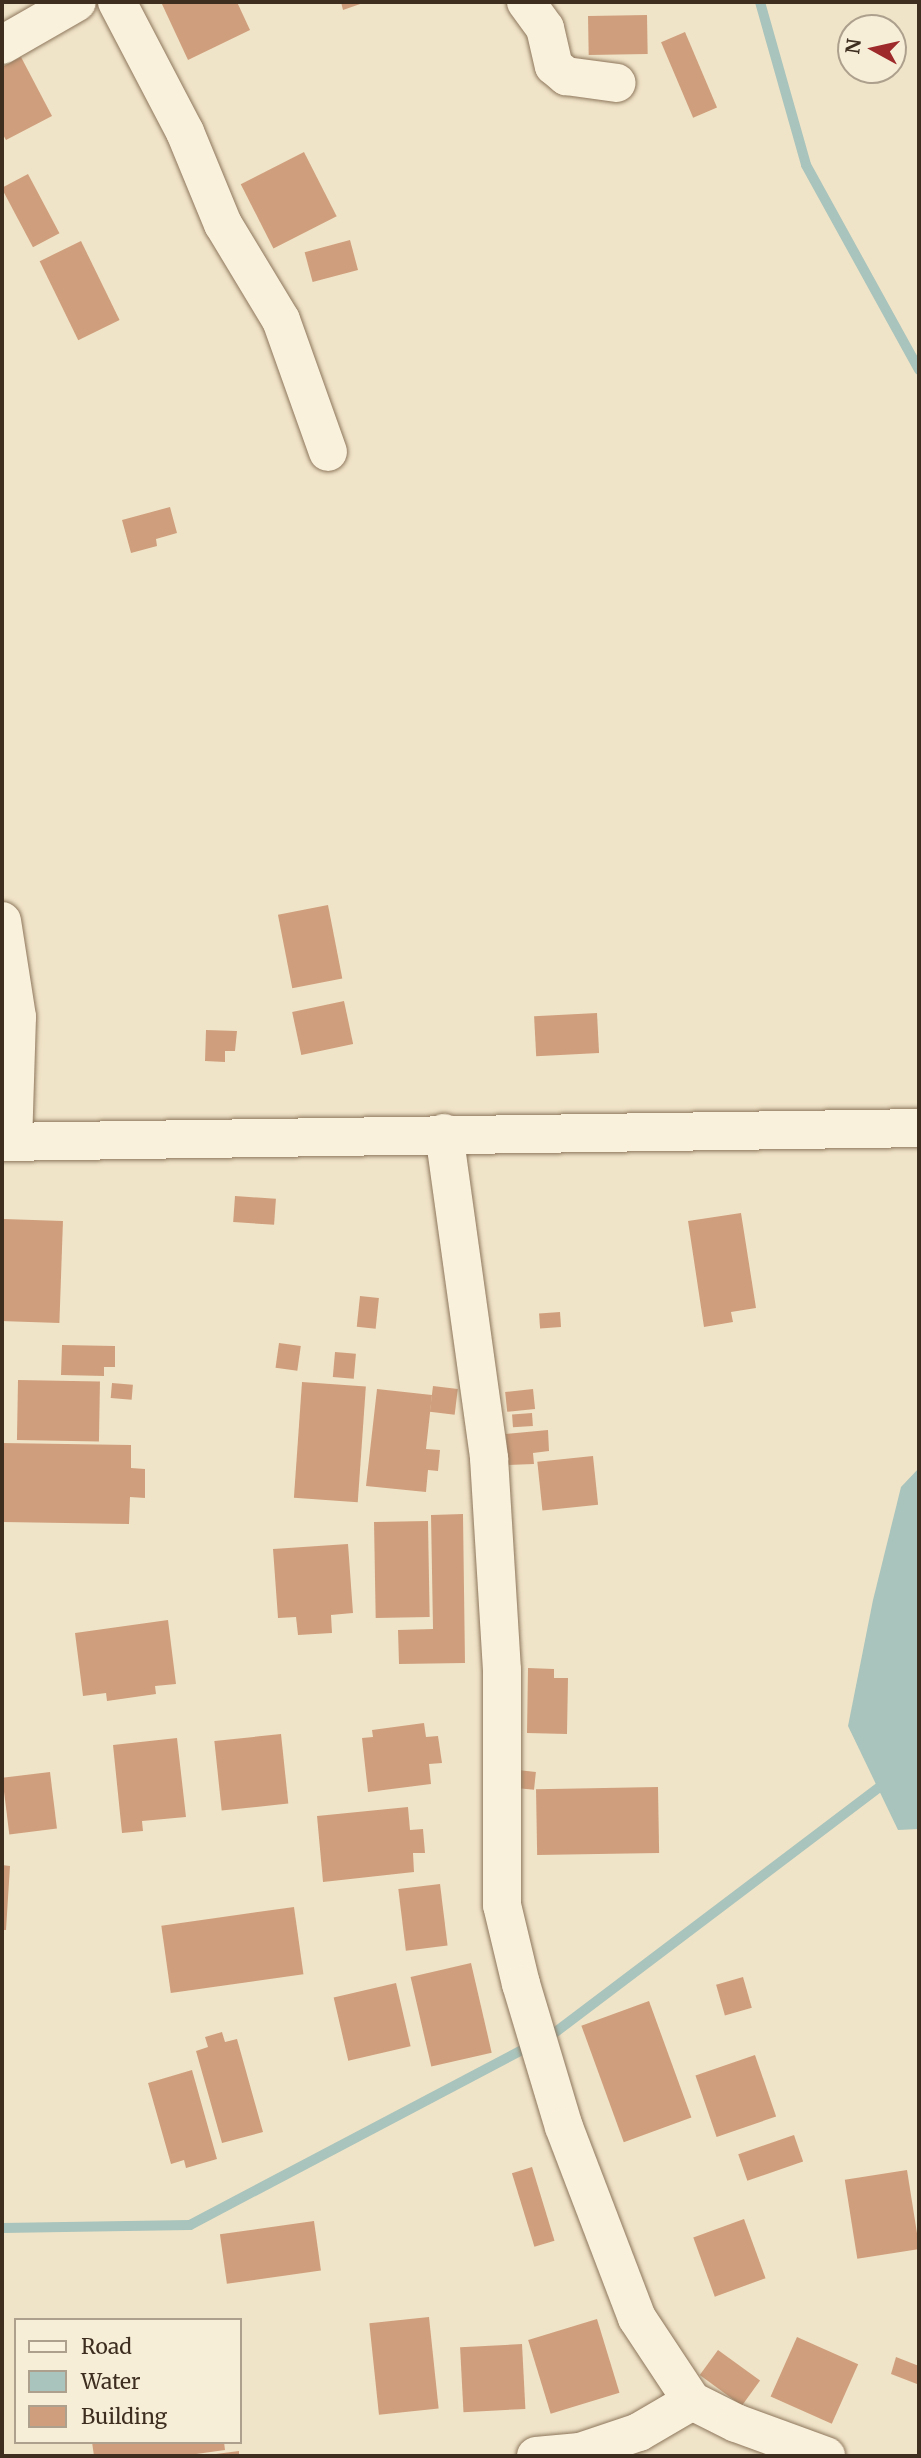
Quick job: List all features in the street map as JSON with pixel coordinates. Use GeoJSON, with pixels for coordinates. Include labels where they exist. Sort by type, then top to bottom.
{"type":"FeatureCollection","features":[{"type":"Feature","properties":{"kind":"street"},"geometry":{"type":"LineString","coordinates":[[2,45],[78,2]]}},
{"type":"Feature","properties":{"kind":"street"},"geometry":{"type":"LineString","coordinates":[[117,2],[185,132],[223,224],[281,320],[328,452]]}},
{"type":"Feature","properties":{"kind":"street"},"geometry":{"type":"LineString","coordinates":[[526,2],[545,28],[554,66],[566,76],[617,83]]}},
{"type":"Feature","properties":{"kind":"street"},"geometry":{"type":"LineString","coordinates":[[2,921],[18,1017],[7,1142],[444,1133],[919,1128]]}},
{"type":"Feature","properties":{"kind":"street"},"geometry":{"type":"LineString","coordinates":[[444,1133],[489,1458],[502,1670],[502,1905],[521,1984],[564,2127],[637,2318],[692,2402],[736,2423],[826,2456]]}},
{"type":"Feature","properties":{"kind":"street"},"geometry":{"type":"LineString","coordinates":[[536,2456],[580,2452],[639,2432],[692,2402]]}},
{"type":"Feature","properties":{"kind":"water"},"geometry":{"type":"Polygon","coordinates":[[[919,1468],[919,1829],[898,1830],[848,1726],[873,1600],[901,1487],[919,1468]]]}},
{"type":"Feature","properties":{"kind":"building"},"geometry":{"type":"Polygon","coordinates":[[[161,2],[237,2],[250,30],[188,60],[161,2]]]}},
{"type":"Feature","properties":{"kind":"building"},"geometry":{"type":"Polygon","coordinates":[[[341,2],[366,2],[343,10],[341,2]]]}},
{"type":"Feature","properties":{"kind":"building"},"geometry":{"type":"Polygon","coordinates":[[[647,15],[648,54],[589,55],[588,16],[647,15]]]}},
{"type":"Feature","properties":{"kind":"building"},"geometry":{"type":"Polygon","coordinates":[[[685,32],[717,107],[693,118],[661,42],[685,32]]]}},
{"type":"Feature","properties":{"kind":"building"},"geometry":{"type":"Polygon","coordinates":[[[21,57],[52,116],[6,140],[2,133],[2,67],[21,57]]]}},
{"type":"Feature","properties":{"kind":"building"},"geometry":{"type":"Polygon","coordinates":[[[304,152],[337,216],[273,248],[241,184],[304,152]]]}},
{"type":"Feature","properties":{"kind":"building"},"geometry":{"type":"Polygon","coordinates":[[[28,174],[59,233],[33,247],[2,189],[28,174]]]}},
{"type":"Feature","properties":{"kind":"building"},"geometry":{"type":"Polygon","coordinates":[[[350,240],[358,270],[313,282],[305,252],[350,240]]]}},
{"type":"Feature","properties":{"kind":"building"},"geometry":{"type":"Polygon","coordinates":[[[81,241],[120,320],[78,340],[40,261],[81,241]]]}},
{"type":"Feature","properties":{"kind":"building"},"geometry":{"type":"Polygon","coordinates":[[[170,507],[177,533],[156,539],[157,546],[131,553],[122,520],[170,507]]]}},
{"type":"Feature","properties":{"kind":"building"},"geometry":{"type":"Polygon","coordinates":[[[328,905],[342,979],[292,988],[278,915],[328,905]]]}},
{"type":"Feature","properties":{"kind":"building"},"geometry":{"type":"Polygon","coordinates":[[[344,1001],[353,1044],[301,1055],[292,1012],[344,1001]]]}},
{"type":"Feature","properties":{"kind":"building"},"geometry":{"type":"Polygon","coordinates":[[[597,1013],[599,1053],[536,1056],[534,1016],[597,1013]]]}},
{"type":"Feature","properties":{"kind":"building"},"geometry":{"type":"Polygon","coordinates":[[[206,1030],[237,1031],[235,1051],[225,1051],[225,1062],[205,1061],[206,1030]]]}},
{"type":"Feature","properties":{"kind":"building"},"geometry":{"type":"Polygon","coordinates":[[[235,1196],[276,1199],[274,1225],[233,1222],[235,1196]]]}},
{"type":"Feature","properties":{"kind":"building"},"geometry":{"type":"Polygon","coordinates":[[[741,1213],[756,1308],[731,1312],[733,1322],[704,1327],[688,1221],[741,1213]]]}},
{"type":"Feature","properties":{"kind":"building"},"geometry":{"type":"Polygon","coordinates":[[[4,1219],[63,1221],[59,1323],[2,1321],[4,1219]]]}},
{"type":"Feature","properties":{"kind":"building"},"geometry":{"type":"Polygon","coordinates":[[[360,1296],[379,1298],[376,1329],[357,1327],[360,1296]]]}},
{"type":"Feature","properties":{"kind":"building"},"geometry":{"type":"Polygon","coordinates":[[[560,1312],[561,1327],[540,1328],[539,1313],[560,1312]]]}},
{"type":"Feature","properties":{"kind":"building"},"geometry":{"type":"Polygon","coordinates":[[[279,1343],[301,1346],[297,1371],[276,1368],[279,1343]]]}},
{"type":"Feature","properties":{"kind":"building"},"geometry":{"type":"Polygon","coordinates":[[[62,1345],[115,1346],[115,1367],[104,1367],[104,1376],[61,1375],[62,1345]]]}},
{"type":"Feature","properties":{"kind":"building"},"geometry":{"type":"Polygon","coordinates":[[[335,1352],[356,1354],[354,1379],[333,1377],[335,1352]]]}},
{"type":"Feature","properties":{"kind":"building"},"geometry":{"type":"Polygon","coordinates":[[[18,1380],[100,1381],[99,1441],[17,1440],[18,1380]]]}},
{"type":"Feature","properties":{"kind":"building"},"geometry":{"type":"Polygon","coordinates":[[[302,1382],[366,1386],[358,1502],[294,1498],[302,1382]]]}},
{"type":"Feature","properties":{"kind":"building"},"geometry":{"type":"Polygon","coordinates":[[[112,1383],[133,1385],[132,1400],[111,1398],[112,1383]]]}},
{"type":"Feature","properties":{"kind":"building"},"geometry":{"type":"Polygon","coordinates":[[[433,1386],[458,1389],[455,1415],[430,1412],[433,1386]]]}},
{"type":"Feature","properties":{"kind":"building"},"geometry":{"type":"Polygon","coordinates":[[[377,1389],[432,1395],[426,1449],[440,1450],[438,1471],[428,1470],[426,1492],[366,1486],[377,1389]]]}},
{"type":"Feature","properties":{"kind":"building"},"geometry":{"type":"Polygon","coordinates":[[[533,1389],[535,1409],[507,1412],[505,1392],[533,1389]]]}},
{"type":"Feature","properties":{"kind":"building"},"geometry":{"type":"Polygon","coordinates":[[[532,1413],[533,1426],[513,1427],[512,1414],[532,1413]]]}},
{"type":"Feature","properties":{"kind":"building"},"geometry":{"type":"Polygon","coordinates":[[[548,1430],[549,1451],[533,1453],[534,1464],[508,1465],[506,1434],[548,1430]]]}},
{"type":"Feature","properties":{"kind":"building"},"geometry":{"type":"Polygon","coordinates":[[[2,1443],[131,1445],[131,1468],[145,1469],[145,1498],[130,1497],[129,1524],[2,1522],[2,1443]]]}},
{"type":"Feature","properties":{"kind":"building"},"geometry":{"type":"Polygon","coordinates":[[[593,1456],[598,1505],[542,1511],[537,1462],[593,1456]]]}},
{"type":"Feature","properties":{"kind":"building"},"geometry":{"type":"Polygon","coordinates":[[[463,1514],[465,1663],[399,1664],[398,1630],[433,1629],[431,1515],[463,1514]]]}},
{"type":"Feature","properties":{"kind":"building"},"geometry":{"type":"Polygon","coordinates":[[[428,1521],[430,1617],[376,1618],[374,1522],[428,1521]]]}},
{"type":"Feature","properties":{"kind":"building"},"geometry":{"type":"Polygon","coordinates":[[[348,1544],[353,1613],[331,1615],[332,1633],[298,1635],[296,1617],[278,1618],[273,1549],[348,1544]]]}},
{"type":"Feature","properties":{"kind":"building"},"geometry":{"type":"Polygon","coordinates":[[[168,1620],[176,1684],[155,1686],[156,1694],[107,1701],[106,1693],[83,1696],[75,1633],[168,1620]]]}},
{"type":"Feature","properties":{"kind":"building"},"geometry":{"type":"Polygon","coordinates":[[[528,1668],[554,1669],[554,1678],[568,1678],[567,1734],[527,1733],[528,1668]]]}},
{"type":"Feature","properties":{"kind":"building"},"geometry":{"type":"Polygon","coordinates":[[[424,1723],[426,1737],[438,1736],[442,1763],[429,1764],[431,1784],[368,1792],[362,1738],[373,1737],[372,1730],[424,1723]]]}},
{"type":"Feature","properties":{"kind":"building"},"geometry":{"type":"Polygon","coordinates":[[[281,1734],[288,1804],[222,1811],[214,1741],[281,1734]]]}},
{"type":"Feature","properties":{"kind":"building"},"geometry":{"type":"Polygon","coordinates":[[[177,1738],[186,1817],[142,1821],[143,1831],[122,1833],[113,1745],[177,1738]]]}},
{"type":"Feature","properties":{"kind":"building"},"geometry":{"type":"Polygon","coordinates":[[[518,1770],[536,1772],[534,1790],[516,1788],[518,1770]]]}},
{"type":"Feature","properties":{"kind":"building"},"geometry":{"type":"Polygon","coordinates":[[[50,1772],[57,1829],[9,1834],[2,1778],[50,1772]]]}},
{"type":"Feature","properties":{"kind":"building"},"geometry":{"type":"Polygon","coordinates":[[[658,1787],[659,1853],[537,1855],[536,1789],[658,1787]]]}},
{"type":"Feature","properties":{"kind":"building"},"geometry":{"type":"Polygon","coordinates":[[[408,1807],[410,1830],[423,1829],[425,1853],[413,1853],[414,1872],[323,1882],[317,1816],[408,1807]]]}},
{"type":"Feature","properties":{"kind":"building"},"geometry":{"type":"Polygon","coordinates":[[[2,1865],[10,1866],[6,1930],[2,1930],[2,1865]]]}},
{"type":"Feature","properties":{"kind":"building"},"geometry":{"type":"Polygon","coordinates":[[[440,1884],[448,1946],[406,1951],[398,1889],[440,1884]]]}},
{"type":"Feature","properties":{"kind":"building"},"geometry":{"type":"Polygon","coordinates":[[[294,1907],[303,1974],[171,1993],[161,1926],[294,1907]]]}},
{"type":"Feature","properties":{"kind":"building"},"geometry":{"type":"Polygon","coordinates":[[[471,1963],[492,2053],[431,2067],[411,1977],[471,1963]]]}},
{"type":"Feature","properties":{"kind":"building"},"geometry":{"type":"Polygon","coordinates":[[[743,1977],[752,2008],[725,2015],[716,1985],[743,1977]]]}},
{"type":"Feature","properties":{"kind":"building"},"geometry":{"type":"Polygon","coordinates":[[[396,1983],[411,2046],[348,2061],[334,1997],[396,1983]]]}},
{"type":"Feature","properties":{"kind":"building"},"geometry":{"type":"Polygon","coordinates":[[[649,2001],[691,2118],[624,2142],[581,2026],[649,2001]]]}},
{"type":"Feature","properties":{"kind":"building"},"geometry":{"type":"Polygon","coordinates":[[[222,2032],[225,2042],[237,2039],[263,2132],[222,2143],[196,2051],[208,2047],[205,2037],[222,2032]]]}},
{"type":"Feature","properties":{"kind":"building"},"geometry":{"type":"Polygon","coordinates":[[[755,2055],[776,2116],[717,2137],[695,2076],[755,2055]]]}},
{"type":"Feature","properties":{"kind":"building"},"geometry":{"type":"Polygon","coordinates":[[[192,2070],[217,2159],[186,2168],[184,2160],[171,2164],[148,2083],[192,2070]]]}},
{"type":"Feature","properties":{"kind":"building"},"geometry":{"type":"Polygon","coordinates":[[[794,2135],[803,2161],[747,2181],[738,2154],[794,2135]]]}},
{"type":"Feature","properties":{"kind":"building"},"geometry":{"type":"Polygon","coordinates":[[[532,2167],[555,2241],[534,2247],[512,2173],[532,2167]]]}},
{"type":"Feature","properties":{"kind":"building"},"geometry":{"type":"Polygon","coordinates":[[[907,2170],[919,2249],[857,2259],[845,2180],[907,2170]]]}},
{"type":"Feature","properties":{"kind":"building"},"geometry":{"type":"Polygon","coordinates":[[[744,2219],[766,2278],[715,2297],[693,2237],[744,2219]]]}},
{"type":"Feature","properties":{"kind":"building"},"geometry":{"type":"Polygon","coordinates":[[[314,2221],[321,2271],[227,2284],[220,2234],[314,2221]]]}},
{"type":"Feature","properties":{"kind":"building"},"geometry":{"type":"Polygon","coordinates":[[[429,2317],[439,2408],[379,2415],[369,2323],[429,2317]]]}},
{"type":"Feature","properties":{"kind":"building"},"geometry":{"type":"Polygon","coordinates":[[[597,2319],[620,2393],[551,2414],[528,2340],[597,2319]]]}},
{"type":"Feature","properties":{"kind":"building"},"geometry":{"type":"Polygon","coordinates":[[[797,2337],[858,2364],[832,2424],[771,2396],[797,2337]]]}},
{"type":"Feature","properties":{"kind":"building"},"geometry":{"type":"Polygon","coordinates":[[[522,2344],[525,2409],[463,2412],[460,2347],[522,2344]]]}},
{"type":"Feature","properties":{"kind":"building"},"geometry":{"type":"Polygon","coordinates":[[[718,2350],[760,2381],[742,2406],[700,2375],[718,2350]]]}},
{"type":"Feature","properties":{"kind":"building"},"geometry":{"type":"Polygon","coordinates":[[[896,2357],[919,2366],[917,2384],[891,2374],[896,2357]]]}},
{"type":"Feature","properties":{"kind":"building"},"geometry":{"type":"Polygon","coordinates":[[[92,2444],[224,2444],[225,2450],[182,2456],[94,2456],[92,2444]]]}},
{"type":"Feature","properties":{"kind":"building"},"geometry":{"type":"Polygon","coordinates":[[[239,2451],[239,2456],[208,2456],[208,2455],[239,2451]]]}},
{"type":"Feature","properties":{"kind":"waterway"},"geometry":{"type":"LineString","coordinates":[[760,2],[806,165],[919,370]]}},
{"type":"Feature","properties":{"kind":"waterway"},"geometry":{"type":"LineString","coordinates":[[2,2228],[190,2225],[553,2034],[889,1780]]}}]}
